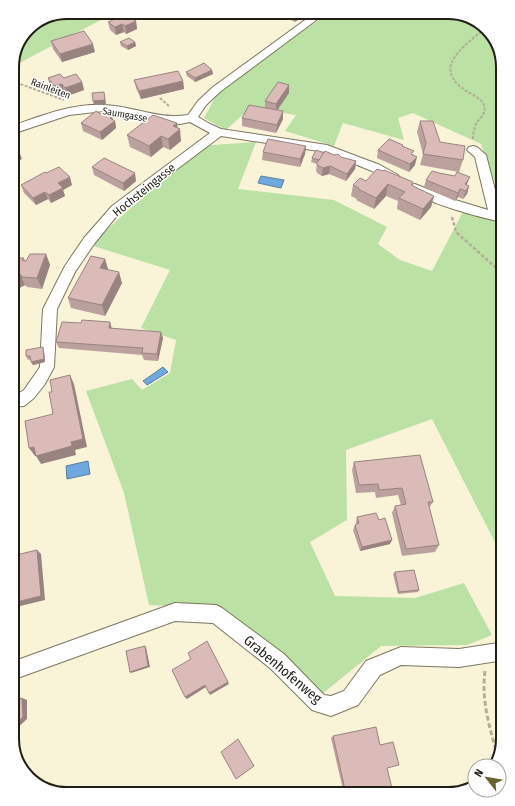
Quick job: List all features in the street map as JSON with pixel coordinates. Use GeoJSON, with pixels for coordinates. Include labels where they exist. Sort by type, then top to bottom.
{"type":"FeatureCollection","features":[{"type":"Feature","properties":{"kind":"street"},"geometry":{"type":"LineString","coordinates":[[312,19],[217,89],[202,103],[192,118],[219,132],[327,149],[376,168],[399,181],[454,206],[496,217]]}},
{"type":"Feature","properties":{"kind":"street","name":"Saumgasse"},"geometry":{"type":"LineString","coordinates":[[19,128],[74,111],[103,108],[169,121],[192,118]]}},
{"type":"Feature","properties":{"kind":"street","name":"Hochsteingasse"},"geometry":{"type":"LineString","coordinates":[[19,400],[29,394],[40,380],[47,367],[50,309],[70,270],[89,241],[116,209],[219,132]]}},
{"type":"Feature","properties":{"kind":"street"},"geometry":{"type":"LineString","coordinates":[[473,150],[480,155],[496,205]]}},
{"type":"Feature","properties":{"kind":"street","name":"Grabenhofenweg"},"geometry":{"type":"LineString","coordinates":[[19,668],[175,612],[216,614],[277,661],[318,703],[331,706],[351,698],[373,668],[401,656],[459,658],[496,654]]}},
{"type":"Feature","properties":{"kind":"path"},"geometry":{"type":"LineString","coordinates":[[473,150],[473,131],[476,122],[484,114],[484,105],[479,99],[463,89],[450,77],[450,66],[453,57],[481,32]]}},
{"type":"Feature","properties":{"kind":"path","name":"Rainleiten"},"geometry":{"type":"LineString","coordinates":[[19,84],[63,100],[84,110]]}},
{"type":"Feature","properties":{"kind":"path"},"geometry":{"type":"LineString","coordinates":[[454,206],[451,218],[456,232],[496,268]]}},
{"type":"Feature","properties":{"kind":"path"},"geometry":{"type":"LineString","coordinates":[[495,748],[487,720],[483,678],[496,654]]}},
{"type":"Feature","properties":{"kind":"green space"},"geometry":{"type":"Polygon","coordinates":[[[103,19],[19,63],[23,48],[27,40],[40,27],[57,20],[103,19]]]}},
{"type":"Feature","properties":{"kind":"green space"},"geometry":{"type":"Polygon","coordinates":[[[321,19],[451,19],[464,22],[475,27],[488,40],[496,60],[496,186],[481,144],[413,113],[398,118],[404,140],[343,123],[334,146],[285,131],[296,115],[250,108],[226,130],[204,118],[217,94],[321,19]]]}},
{"type":"Feature","properties":{"kind":"green space"},"geometry":{"type":"Polygon","coordinates":[[[256,142],[238,189],[334,200],[387,227],[378,244],[400,260],[432,271],[466,206],[496,208],[496,544],[432,419],[346,450],[347,520],[310,542],[335,596],[415,598],[464,583],[492,635],[467,645],[381,646],[322,694],[224,609],[149,605],[124,493],[86,391],[132,379],[142,390],[170,373],[176,340],[141,328],[170,270],[90,245],[199,146],[256,142]]]}},
{"type":"Feature","properties":{"kind":"water"},"geometry":{"type":"Polygon","coordinates":[[[261,176],[284,180],[281,188],[258,183],[261,176]]]}},
{"type":"Feature","properties":{"kind":"water"},"geometry":{"type":"Polygon","coordinates":[[[163,367],[168,372],[147,385],[143,381],[163,367]]]}},
{"type":"Feature","properties":{"kind":"water"},"geometry":{"type":"Polygon","coordinates":[[[88,461],[90,474],[67,479],[66,466],[88,461]]]}},
{"type":"Feature","properties":{"kind":"building"},"geometry":{"type":"Polygon","coordinates":[[[115,19],[133,19],[136,21],[125,26],[122,24],[115,27],[108,22],[115,19]]]}},
{"type":"Feature","properties":{"kind":"building"},"geometry":{"type":"Polygon","coordinates":[[[84,31],[93,44],[60,54],[51,41],[84,31]]]}},
{"type":"Feature","properties":{"kind":"building"},"geometry":{"type":"Polygon","coordinates":[[[129,38],[135,42],[127,46],[120,42],[129,38]]]}},
{"type":"Feature","properties":{"kind":"building"},"geometry":{"type":"Polygon","coordinates":[[[204,63],[212,70],[195,78],[186,72],[204,63]]]}},
{"type":"Feature","properties":{"kind":"building"},"geometry":{"type":"Polygon","coordinates":[[[178,71],[183,81],[139,91],[134,80],[178,71]]]}},
{"type":"Feature","properties":{"kind":"building"},"geometry":{"type":"Polygon","coordinates":[[[60,74],[64,78],[76,74],[82,82],[65,88],[62,84],[54,86],[48,78],[60,74]]]}},
{"type":"Feature","properties":{"kind":"building"},"geometry":{"type":"Polygon","coordinates":[[[278,82],[289,85],[276,104],[265,101],[278,82]]]}},
{"type":"Feature","properties":{"kind":"building"},"geometry":{"type":"Polygon","coordinates":[[[104,92],[105,100],[93,101],[92,93],[104,92]]]}},
{"type":"Feature","properties":{"kind":"building"},"geometry":{"type":"Polygon","coordinates":[[[249,105],[283,111],[277,125],[242,118],[249,105]]]}},
{"type":"Feature","properties":{"kind":"building"},"geometry":{"type":"Polygon","coordinates":[[[96,111],[101,114],[103,112],[112,116],[110,118],[115,121],[100,132],[81,123],[96,111]]]}},
{"type":"Feature","properties":{"kind":"building"},"geometry":{"type":"Polygon","coordinates":[[[153,115],[177,123],[173,126],[180,129],[168,139],[161,136],[149,146],[127,135],[153,115]]]}},
{"type":"Feature","properties":{"kind":"building"},"geometry":{"type":"Polygon","coordinates":[[[420,121],[433,121],[440,142],[465,146],[463,160],[423,154],[426,143],[420,121]]]}},
{"type":"Feature","properties":{"kind":"building"},"geometry":{"type":"Polygon","coordinates":[[[268,139],[306,146],[300,159],[263,152],[268,139]]]}},
{"type":"Feature","properties":{"kind":"building"},"geometry":{"type":"Polygon","coordinates":[[[389,139],[414,151],[411,154],[417,157],[410,164],[378,150],[389,139]]]}},
{"type":"Feature","properties":{"kind":"building"},"geometry":{"type":"Polygon","coordinates":[[[316,150],[324,153],[319,160],[312,158],[316,150]]]}},
{"type":"Feature","properties":{"kind":"building"},"geometry":{"type":"Polygon","coordinates":[[[325,151],[356,161],[347,174],[330,166],[323,168],[317,165],[317,163],[325,151]]]}},
{"type":"Feature","properties":{"kind":"building"},"geometry":{"type":"Polygon","coordinates":[[[104,158],[135,173],[123,183],[92,167],[104,158]]]}},
{"type":"Feature","properties":{"kind":"building"},"geometry":{"type":"Polygon","coordinates":[[[59,167],[70,177],[58,183],[63,188],[49,195],[45,192],[33,198],[21,185],[45,172],[46,173],[59,167]]]}},
{"type":"Feature","properties":{"kind":"building"},"geometry":{"type":"Polygon","coordinates":[[[377,169],[384,170],[413,182],[411,185],[434,196],[423,209],[399,198],[405,192],[388,184],[376,198],[353,185],[360,178],[366,181],[377,169]]]}},
{"type":"Feature","properties":{"kind":"building"},"geometry":{"type":"Polygon","coordinates":[[[432,171],[455,176],[457,172],[470,177],[465,184],[469,186],[466,191],[460,189],[458,193],[426,180],[432,171]]]}},
{"type":"Feature","properties":{"kind":"building"},"geometry":{"type":"Polygon","coordinates":[[[30,254],[46,254],[37,278],[22,277],[19,275],[19,258],[24,258],[22,260],[26,261],[30,254]]]}},
{"type":"Feature","properties":{"kind":"building"},"geometry":{"type":"Polygon","coordinates":[[[91,256],[105,259],[100,268],[119,272],[102,305],[68,298],[91,256]]]}},
{"type":"Feature","properties":{"kind":"building"},"geometry":{"type":"Polygon","coordinates":[[[82,320],[110,322],[109,328],[161,332],[157,354],[142,353],[143,348],[56,342],[62,322],[81,323],[82,320]]]}},
{"type":"Feature","properties":{"kind":"building"},"geometry":{"type":"Polygon","coordinates":[[[43,347],[44,359],[31,362],[30,356],[26,356],[26,350],[43,347]]]}},
{"type":"Feature","properties":{"kind":"building"},"geometry":{"type":"Polygon","coordinates":[[[70,375],[83,439],[71,442],[72,446],[36,456],[34,447],[29,448],[25,421],[53,414],[49,392],[52,392],[50,380],[70,375]]]}},
{"type":"Feature","properties":{"kind":"building"},"geometry":{"type":"Polygon","coordinates":[[[420,455],[433,502],[428,502],[439,545],[406,549],[395,506],[406,504],[402,488],[379,490],[378,484],[359,485],[354,462],[420,455]]]}},
{"type":"Feature","properties":{"kind":"building"},"geometry":{"type":"Polygon","coordinates":[[[376,513],[379,520],[385,518],[392,540],[362,547],[355,525],[359,523],[357,517],[376,513]]]}},
{"type":"Feature","properties":{"kind":"building"},"geometry":{"type":"Polygon","coordinates":[[[37,550],[41,596],[19,601],[19,554],[37,550]]]}},
{"type":"Feature","properties":{"kind":"building"},"geometry":{"type":"Polygon","coordinates":[[[414,570],[419,590],[399,592],[395,572],[414,570]]]}},
{"type":"Feature","properties":{"kind":"building"},"geometry":{"type":"Polygon","coordinates":[[[207,641],[228,682],[209,693],[205,685],[185,697],[172,670],[191,659],[188,653],[207,641]]]}},
{"type":"Feature","properties":{"kind":"building"},"geometry":{"type":"Polygon","coordinates":[[[145,646],[148,666],[130,672],[126,651],[145,646]]]}},
{"type":"Feature","properties":{"kind":"building"},"geometry":{"type":"Polygon","coordinates":[[[22,698],[23,717],[19,721],[19,699],[22,698]]]}},
{"type":"Feature","properties":{"kind":"building"},"geometry":{"type":"Polygon","coordinates":[[[376,727],[380,745],[393,742],[399,765],[387,768],[392,787],[344,787],[333,736],[376,727]]]}},
{"type":"Feature","properties":{"kind":"building"},"geometry":{"type":"Polygon","coordinates":[[[238,739],[254,766],[236,779],[221,752],[238,739]]]}}]}
